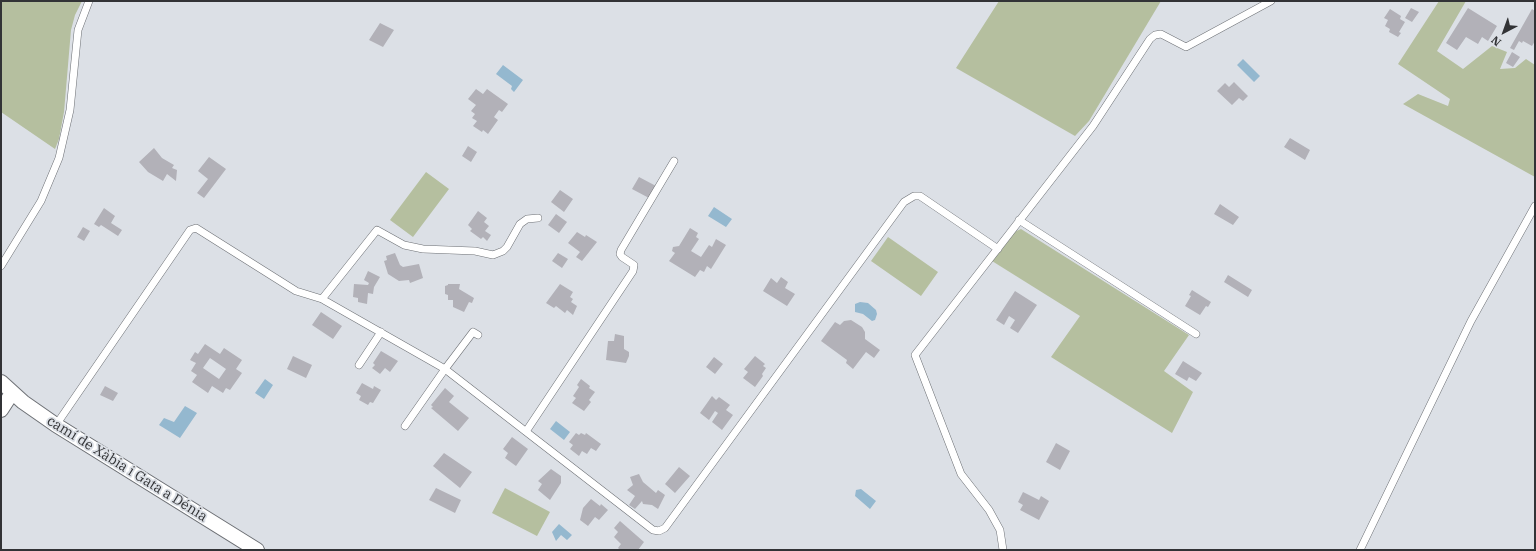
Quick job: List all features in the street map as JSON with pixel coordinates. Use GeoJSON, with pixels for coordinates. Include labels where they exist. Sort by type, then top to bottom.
{"type":"FeatureCollection","features":[{"type":"Feature","properties":{"kind":"street","name":"camí de Xàbia i Gata a Dénia"},"geometry":{"type":"LineString","coordinates":[[1,382],[12,393],[56,425],[257,550]]}},
{"type":"Feature","properties":{"kind":"street"},"geometry":{"type":"LineString","coordinates":[[1,410],[12,393]]}},
{"type":"Feature","properties":{"kind":"lane"},"geometry":{"type":"LineString","coordinates":[[1,266],[41,201],[59,158],[70,110],[78,30],[89,1]]}},
{"type":"Feature","properties":{"kind":"lane"},"geometry":{"type":"LineString","coordinates":[[1003,550],[1000,530],[989,510],[961,474],[915,355],[1093,126],[1150,39],[1155,35],[1161,34],[1186,47],[1271,1]]}},
{"type":"Feature","properties":{"kind":"lane"},"geometry":{"type":"LineString","coordinates":[[527,430],[633,271],[634,264],[622,257],[620,254],[621,250],[674,161]]}},
{"type":"Feature","properties":{"kind":"lane"},"geometry":{"type":"LineString","coordinates":[[56,425],[190,230],[196,228],[296,291],[322,299],[445,369],[527,430],[653,530],[659,531],[665,528],[904,202],[914,196],[920,196],[998,249]]}},
{"type":"Feature","properties":{"kind":"lane"},"geometry":{"type":"LineString","coordinates":[[1360,550],[1470,321],[1535,206]]}},
{"type":"Feature","properties":{"kind":"lane"},"geometry":{"type":"LineString","coordinates":[[322,299],[377,230],[404,245],[423,249],[475,250],[493,255],[503,252],[520,224],[528,219],[538,218]]}},
{"type":"Feature","properties":{"kind":"lane"},"geometry":{"type":"LineString","coordinates":[[1019,220],[1196,334]]}},
{"type":"Feature","properties":{"kind":"lane"},"geometry":{"type":"LineString","coordinates":[[359,365],[381,332]]}},
{"type":"Feature","properties":{"kind":"lane"},"geometry":{"type":"LineString","coordinates":[[405,426],[473,332],[478,335]]}},
{"type":"Feature","properties":{"kind":"green space"},"geometry":{"type":"Polygon","coordinates":[[[1,1],[82,1],[75,15],[71,30],[64,112],[59,139],[55,149],[1,112],[1,1]]]}},
{"type":"Feature","properties":{"kind":"green space"},"geometry":{"type":"Polygon","coordinates":[[[999,1],[1161,1],[1089,121],[1075,136],[956,68],[999,1]]]}},
{"type":"Feature","properties":{"kind":"green space"},"geometry":{"type":"Polygon","coordinates":[[[1439,1],[1466,1],[1437,51],[1463,69],[1492,46],[1507,52],[1500,69],[1515,68],[1526,59],[1535,65],[1535,177],[1403,104],[1418,94],[1448,106],[1450,99],[1398,64],[1439,1]]]}},
{"type":"Feature","properties":{"kind":"green space"},"geometry":{"type":"Polygon","coordinates":[[[426,172],[449,189],[413,237],[390,220],[426,172]]]}},
{"type":"Feature","properties":{"kind":"green space"},"geometry":{"type":"Polygon","coordinates":[[[1021,229],[1189,335],[1164,371],[1193,392],[1172,433],[1051,357],[1080,316],[992,261],[1014,232],[1021,229]]]}},
{"type":"Feature","properties":{"kind":"green space"},"geometry":{"type":"Polygon","coordinates":[[[888,237],[938,272],[921,296],[871,261],[888,237]]]}},
{"type":"Feature","properties":{"kind":"green space"},"geometry":{"type":"Polygon","coordinates":[[[505,488],[550,512],[537,536],[492,513],[505,488]]]}},
{"type":"Feature","properties":{"kind":"water"},"geometry":{"type":"Polygon","coordinates":[[[1243,59],[1260,76],[1254,82],[1237,65],[1243,59]]]}},
{"type":"Feature","properties":{"kind":"water"},"geometry":{"type":"Polygon","coordinates":[[[503,65],[523,80],[514,92],[511,89],[512,86],[496,74],[503,65]]]}},
{"type":"Feature","properties":{"kind":"water"},"geometry":{"type":"Polygon","coordinates":[[[714,207],[732,219],[726,227],[708,216],[714,207]]]}},
{"type":"Feature","properties":{"kind":"water"},"geometry":{"type":"Polygon","coordinates":[[[860,302],[868,303],[876,310],[877,314],[875,320],[872,321],[863,314],[855,312],[855,304],[860,302]]]}},
{"type":"Feature","properties":{"kind":"water"},"geometry":{"type":"Polygon","coordinates":[[[265,379],[273,385],[264,399],[255,393],[265,379]]]}},
{"type":"Feature","properties":{"kind":"water"},"geometry":{"type":"Polygon","coordinates":[[[185,406],[197,413],[180,438],[159,425],[164,418],[174,422],[185,406]]]}},
{"type":"Feature","properties":{"kind":"water"},"geometry":{"type":"Polygon","coordinates":[[[556,421],[570,432],[564,440],[550,429],[556,421]]]}},
{"type":"Feature","properties":{"kind":"water"},"geometry":{"type":"Polygon","coordinates":[[[861,489],[876,501],[870,509],[855,496],[856,490],[861,489]]]}},
{"type":"Feature","properties":{"kind":"water"},"geometry":{"type":"Polygon","coordinates":[[[559,524],[572,535],[567,540],[561,535],[556,541],[552,532],[559,524]]]}},
{"type":"Feature","properties":{"kind":"building"},"geometry":{"type":"Polygon","coordinates":[[[1411,8],[1419,12],[1412,22],[1405,18],[1411,8]]]}},
{"type":"Feature","properties":{"kind":"building"},"geometry":{"type":"Polygon","coordinates":[[[1468,8],[1497,26],[1488,41],[1482,37],[1478,44],[1466,37],[1457,50],[1446,43],[1468,8]]]}},
{"type":"Feature","properties":{"kind":"building"},"geometry":{"type":"Polygon","coordinates":[[[1390,9],[1401,16],[1400,19],[1405,22],[1399,32],[1401,33],[1398,37],[1389,32],[1390,29],[1385,26],[1388,20],[1384,18],[1390,9]]]}},
{"type":"Feature","properties":{"kind":"building"},"geometry":{"type":"Polygon","coordinates":[[[1532,9],[1535,11],[1535,41],[1532,46],[1523,41],[1522,43],[1519,41],[1514,50],[1510,48],[1532,9]]]}},
{"type":"Feature","properties":{"kind":"building"},"geometry":{"type":"Polygon","coordinates":[[[380,23],[394,30],[383,47],[369,40],[380,23]]]}},
{"type":"Feature","properties":{"kind":"building"},"geometry":{"type":"Polygon","coordinates":[[[1512,52],[1520,57],[1513,67],[1506,63],[1512,52]]]}},
{"type":"Feature","properties":{"kind":"building"},"geometry":{"type":"Polygon","coordinates":[[[1234,82],[1248,96],[1243,101],[1239,98],[1232,105],[1217,91],[1225,83],[1229,87],[1234,82]]]}},
{"type":"Feature","properties":{"kind":"building"},"geometry":{"type":"Polygon","coordinates":[[[476,89],[483,94],[487,89],[508,104],[502,112],[499,110],[494,117],[498,120],[488,134],[473,126],[477,121],[472,118],[475,114],[471,111],[476,105],[468,99],[476,89]]]}},
{"type":"Feature","properties":{"kind":"building"},"geometry":{"type":"Polygon","coordinates":[[[1290,138],[1310,150],[1305,160],[1284,147],[1290,138]]]}},
{"type":"Feature","properties":{"kind":"building"},"geometry":{"type":"Polygon","coordinates":[[[468,146],[477,152],[471,162],[462,156],[468,146]]]}},
{"type":"Feature","properties":{"kind":"building"},"geometry":{"type":"Polygon","coordinates":[[[154,148],[162,158],[174,165],[172,168],[177,170],[176,181],[167,174],[163,181],[148,172],[139,162],[154,148]]]}},
{"type":"Feature","properties":{"kind":"building"},"geometry":{"type":"Polygon","coordinates":[[[209,157],[226,169],[204,198],[197,193],[208,179],[198,171],[209,157]]]}},
{"type":"Feature","properties":{"kind":"building"},"geometry":{"type":"Polygon","coordinates":[[[639,177],[656,186],[649,198],[632,189],[639,177]]]}},
{"type":"Feature","properties":{"kind":"building"},"geometry":{"type":"Polygon","coordinates":[[[560,190],[573,199],[564,212],[551,202],[560,190]]]}},
{"type":"Feature","properties":{"kind":"building"},"geometry":{"type":"Polygon","coordinates":[[[1220,204],[1239,217],[1233,225],[1214,214],[1220,204]]]}},
{"type":"Feature","properties":{"kind":"building"},"geometry":{"type":"Polygon","coordinates":[[[104,208],[115,216],[111,223],[122,230],[118,236],[101,225],[99,227],[94,224],[104,208]]]}},
{"type":"Feature","properties":{"kind":"building"},"geometry":{"type":"Polygon","coordinates":[[[478,211],[487,218],[484,222],[489,226],[485,231],[491,235],[487,241],[483,237],[481,239],[470,231],[472,229],[468,225],[478,211]]]}},
{"type":"Feature","properties":{"kind":"building"},"geometry":{"type":"Polygon","coordinates":[[[556,214],[567,222],[559,233],[548,225],[556,214]]]}},
{"type":"Feature","properties":{"kind":"building"},"geometry":{"type":"Polygon","coordinates":[[[83,227],[90,231],[84,241],[77,237],[83,227]]]}},
{"type":"Feature","properties":{"kind":"building"},"geometry":{"type":"Polygon","coordinates":[[[690,228],[698,233],[696,237],[699,239],[691,251],[701,257],[709,245],[712,247],[716,239],[726,245],[711,269],[707,266],[704,272],[700,270],[695,277],[669,261],[675,253],[672,251],[673,247],[679,246],[690,228]]]}},
{"type":"Feature","properties":{"kind":"building"},"geometry":{"type":"Polygon","coordinates":[[[577,232],[585,237],[586,235],[597,242],[582,261],[576,257],[580,252],[568,243],[577,232]]]}},
{"type":"Feature","properties":{"kind":"building"},"geometry":{"type":"Polygon","coordinates":[[[395,253],[400,265],[403,267],[419,264],[423,278],[410,283],[409,280],[399,281],[388,274],[384,261],[387,260],[386,256],[395,253]]]}},
{"type":"Feature","properties":{"kind":"building"},"geometry":{"type":"Polygon","coordinates":[[[558,253],[568,259],[562,268],[552,261],[558,253]]]}},
{"type":"Feature","properties":{"kind":"building"},"geometry":{"type":"Polygon","coordinates":[[[368,271],[380,277],[374,287],[373,294],[368,293],[367,304],[358,302],[358,298],[353,297],[354,284],[368,285],[369,283],[364,280],[368,271]]]}},
{"type":"Feature","properties":{"kind":"building"},"geometry":{"type":"Polygon","coordinates":[[[1228,275],[1252,290],[1248,297],[1224,282],[1228,275]]]}},
{"type":"Feature","properties":{"kind":"building"},"geometry":{"type":"Polygon","coordinates":[[[781,277],[788,282],[785,288],[795,294],[787,306],[763,291],[771,278],[777,283],[781,277]]]}},
{"type":"Feature","properties":{"kind":"building"},"geometry":{"type":"Polygon","coordinates":[[[448,284],[460,284],[459,289],[474,298],[472,303],[469,302],[464,312],[453,307],[453,300],[448,300],[448,295],[445,294],[445,286],[448,284]]]}},
{"type":"Feature","properties":{"kind":"building"},"geometry":{"type":"Polygon","coordinates":[[[560,284],[573,292],[570,297],[573,299],[571,302],[577,306],[573,315],[567,310],[565,313],[556,306],[554,308],[546,303],[560,284]]]}},
{"type":"Feature","properties":{"kind":"building"},"geometry":{"type":"Polygon","coordinates":[[[1192,290],[1211,302],[1208,307],[1206,306],[1200,315],[1185,306],[1191,296],[1189,295],[1192,290]]]}},
{"type":"Feature","properties":{"kind":"building"},"geometry":{"type":"Polygon","coordinates":[[[1015,291],[1037,305],[1018,333],[1010,328],[1015,320],[1009,316],[1004,325],[996,320],[1015,291]]]}},
{"type":"Feature","properties":{"kind":"building"},"geometry":{"type":"Polygon","coordinates":[[[321,312],[342,326],[333,339],[312,325],[321,312]]]}},
{"type":"Feature","properties":{"kind":"building"},"geometry":{"type":"Polygon","coordinates":[[[851,320],[862,327],[865,332],[865,339],[880,350],[874,358],[866,352],[853,369],[846,363],[847,360],[821,341],[835,322],[840,325],[844,321],[851,320]]]}},
{"type":"Feature","properties":{"kind":"building"},"geometry":{"type":"Polygon","coordinates":[[[615,334],[624,336],[624,349],[629,352],[626,363],[606,360],[608,341],[614,341],[615,334]]]}},
{"type":"Feature","properties":{"kind":"building"},"geometry":{"type":"Polygon","coordinates":[[[205,344],[220,354],[224,348],[242,360],[236,369],[242,373],[230,390],[226,388],[223,393],[212,386],[208,393],[192,382],[197,375],[191,371],[196,363],[190,360],[195,352],[198,354],[205,344]],[[210,358],[203,368],[219,379],[226,369],[210,358]]]}},
{"type":"Feature","properties":{"kind":"building"},"geometry":{"type":"Polygon","coordinates":[[[381,351],[398,361],[390,372],[385,368],[380,374],[372,368],[375,365],[373,363],[381,351]]]}},
{"type":"Feature","properties":{"kind":"building"},"geometry":{"type":"Polygon","coordinates":[[[293,356],[312,365],[306,378],[287,369],[293,356]]]}},
{"type":"Feature","properties":{"kind":"building"},"geometry":{"type":"Polygon","coordinates":[[[755,356],[765,364],[763,366],[766,368],[762,374],[763,376],[755,387],[743,378],[748,372],[744,369],[755,356]]]}},
{"type":"Feature","properties":{"kind":"building"},"geometry":{"type":"Polygon","coordinates":[[[714,357],[723,364],[715,374],[706,367],[714,357]]]}},
{"type":"Feature","properties":{"kind":"building"},"geometry":{"type":"Polygon","coordinates":[[[1183,361],[1202,373],[1196,381],[1189,377],[1187,381],[1175,374],[1183,361]]]}},
{"type":"Feature","properties":{"kind":"building"},"geometry":{"type":"Polygon","coordinates":[[[581,379],[595,392],[589,400],[591,402],[584,411],[572,403],[576,398],[573,396],[579,387],[577,385],[581,379]]]}},
{"type":"Feature","properties":{"kind":"building"},"geometry":{"type":"Polygon","coordinates":[[[362,383],[373,389],[374,386],[381,390],[373,403],[370,402],[368,405],[359,400],[361,396],[356,393],[362,383]]]}},
{"type":"Feature","properties":{"kind":"building"},"geometry":{"type":"Polygon","coordinates":[[[105,386],[118,393],[113,401],[100,395],[105,386]]]}},
{"type":"Feature","properties":{"kind":"building"},"geometry":{"type":"Polygon","coordinates":[[[445,388],[454,396],[449,402],[469,418],[458,431],[431,408],[433,407],[431,405],[445,388]]]}},
{"type":"Feature","properties":{"kind":"building"},"geometry":{"type":"Polygon","coordinates":[[[712,396],[716,400],[719,397],[730,405],[726,410],[733,415],[722,430],[712,422],[718,413],[715,411],[709,420],[700,413],[712,396]]]}},
{"type":"Feature","properties":{"kind":"building"},"geometry":{"type":"Polygon","coordinates":[[[576,433],[579,435],[581,433],[585,435],[586,433],[601,444],[596,451],[591,448],[587,454],[582,451],[579,456],[570,449],[573,445],[569,442],[576,433]]]}},
{"type":"Feature","properties":{"kind":"building"},"geometry":{"type":"Polygon","coordinates":[[[512,437],[528,449],[516,466],[505,458],[508,453],[503,449],[512,437]]]}},
{"type":"Feature","properties":{"kind":"building"},"geometry":{"type":"Polygon","coordinates":[[[1056,443],[1070,451],[1060,470],[1046,462],[1056,443]]]}},
{"type":"Feature","properties":{"kind":"building"},"geometry":{"type":"Polygon","coordinates":[[[444,453],[472,472],[460,488],[433,466],[444,453]]]}},
{"type":"Feature","properties":{"kind":"building"},"geometry":{"type":"Polygon","coordinates":[[[679,467],[690,476],[675,493],[665,484],[679,467]]]}},
{"type":"Feature","properties":{"kind":"building"},"geometry":{"type":"Polygon","coordinates":[[[551,469],[561,476],[561,483],[550,500],[538,490],[542,484],[538,481],[551,469]]]}},
{"type":"Feature","properties":{"kind":"building"},"geometry":{"type":"Polygon","coordinates":[[[639,474],[643,482],[656,493],[658,490],[665,495],[658,509],[652,505],[643,504],[642,501],[635,509],[629,505],[635,496],[627,490],[633,485],[630,477],[639,474]]]}},
{"type":"Feature","properties":{"kind":"building"},"geometry":{"type":"Polygon","coordinates":[[[436,488],[461,500],[455,513],[429,500],[436,488]]]}},
{"type":"Feature","properties":{"kind":"building"},"geometry":{"type":"Polygon","coordinates":[[[1023,492],[1039,500],[1041,496],[1049,501],[1039,520],[1020,510],[1023,505],[1018,502],[1023,492]]]}},
{"type":"Feature","properties":{"kind":"building"},"geometry":{"type":"Polygon","coordinates":[[[591,499],[600,506],[601,504],[608,510],[599,520],[595,517],[588,526],[580,520],[583,508],[591,499]]]}},
{"type":"Feature","properties":{"kind":"building"},"geometry":{"type":"Polygon","coordinates":[[[620,521],[644,542],[638,550],[620,550],[618,548],[621,544],[614,537],[618,532],[614,528],[620,521]]]}}]}
